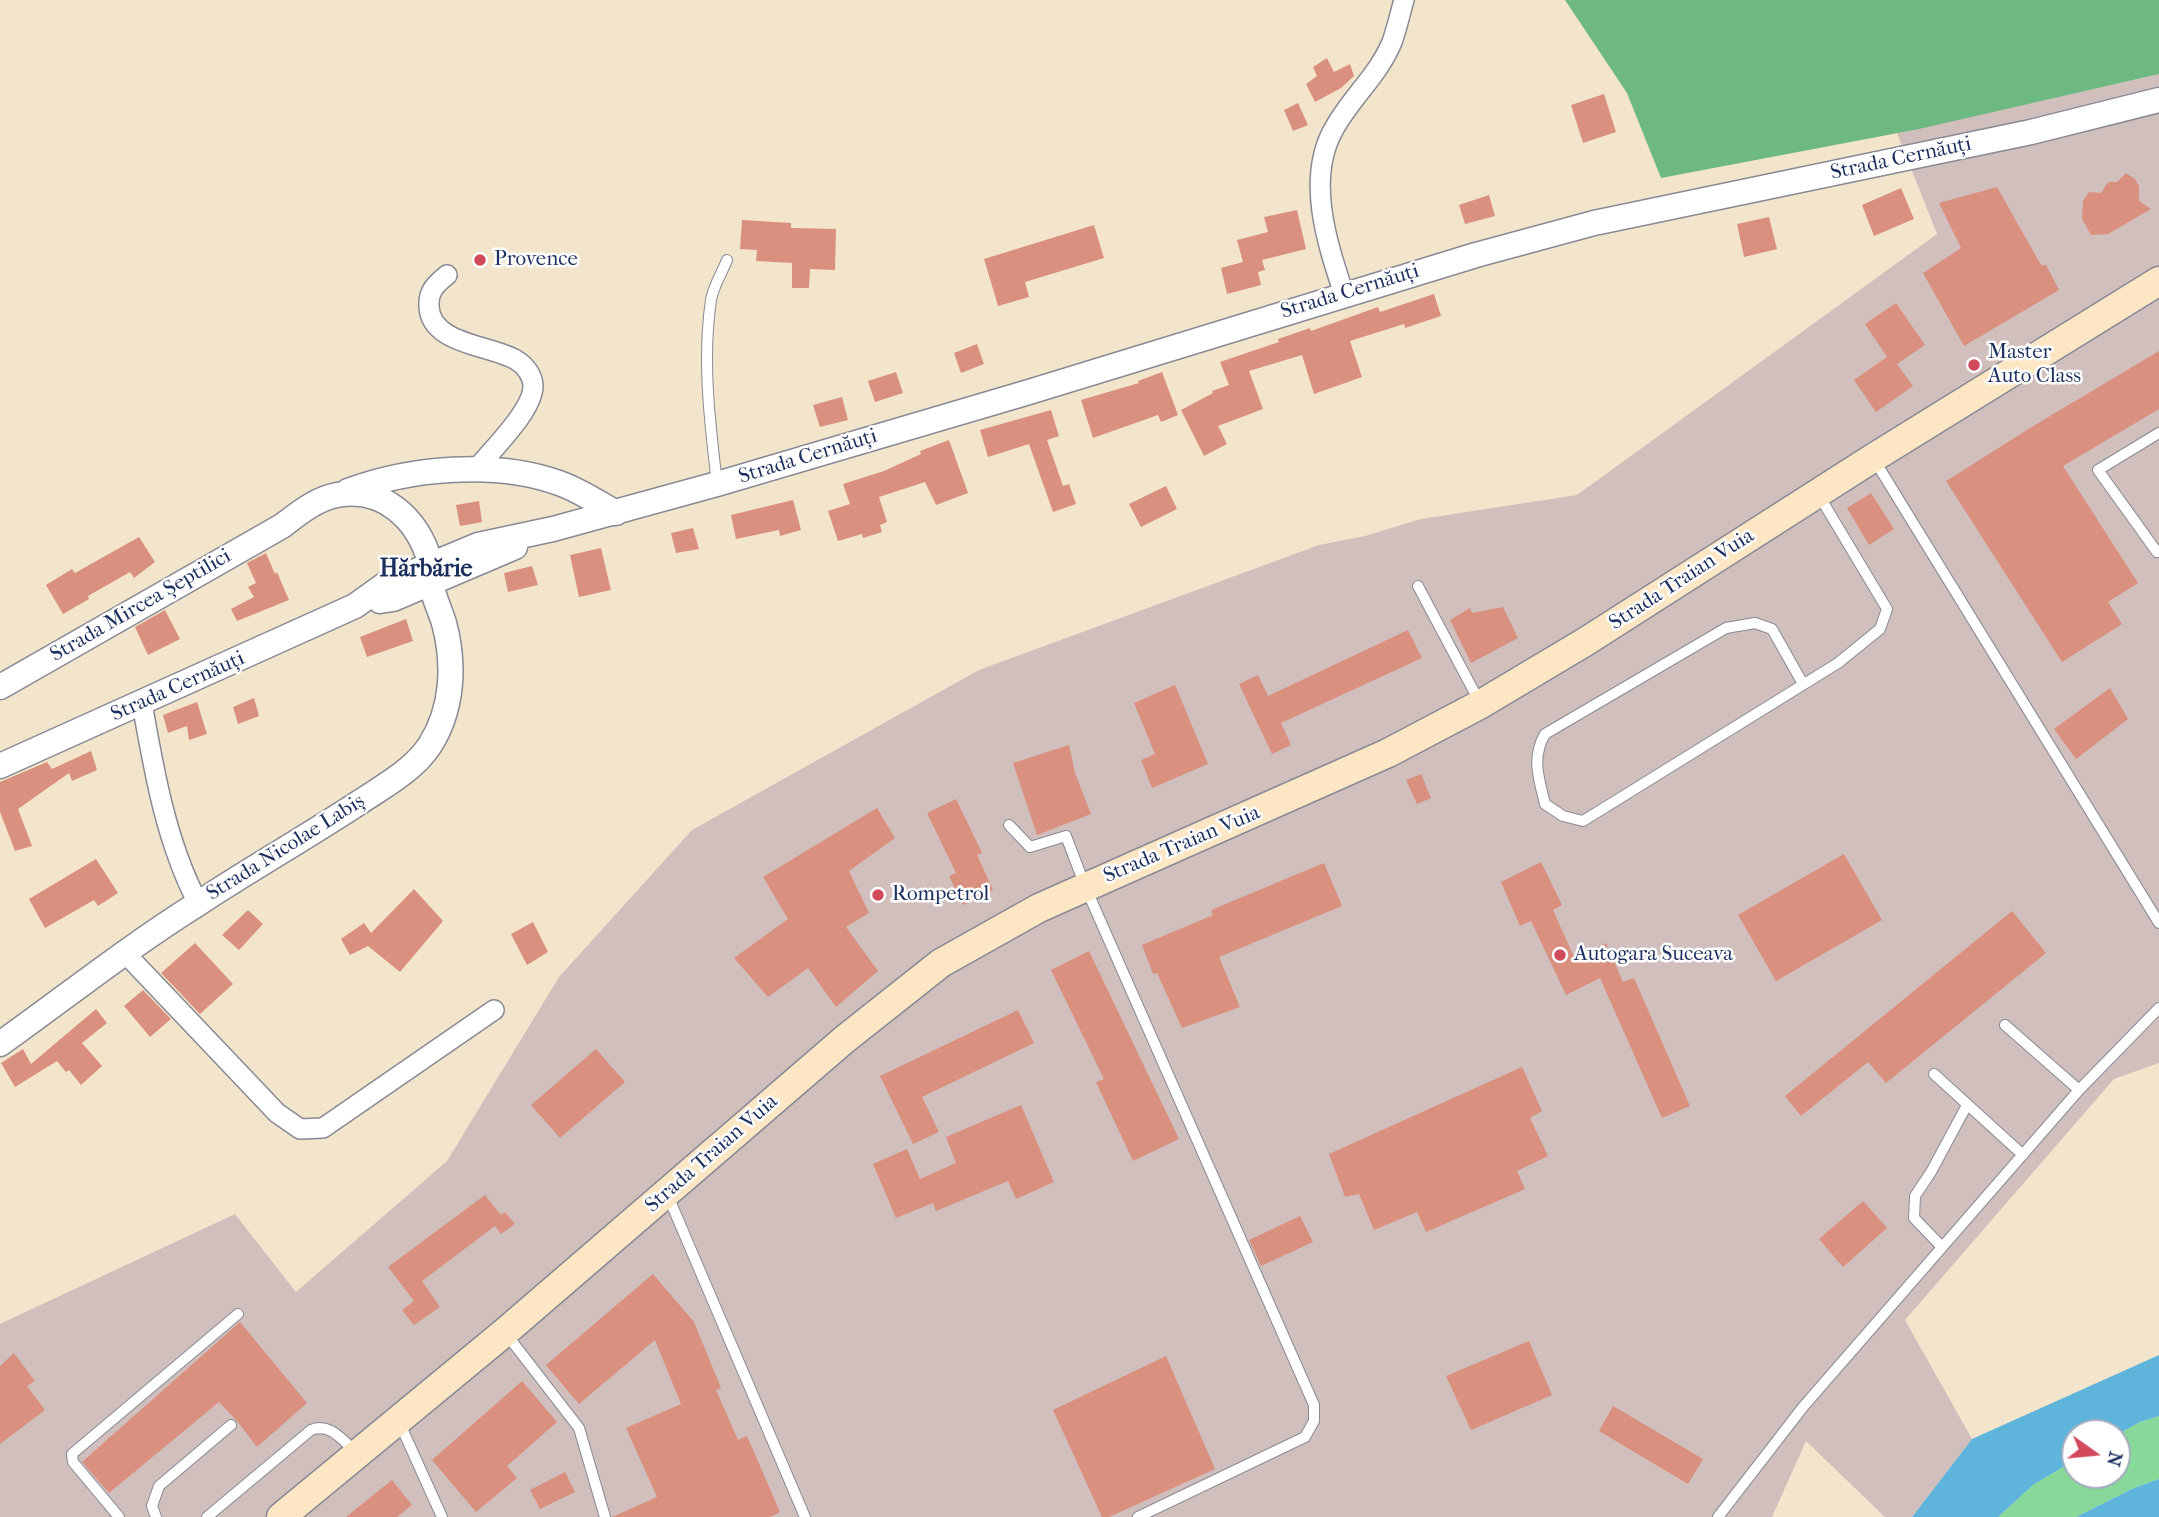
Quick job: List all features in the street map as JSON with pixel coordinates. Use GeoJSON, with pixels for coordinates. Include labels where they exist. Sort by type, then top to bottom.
{"type":"FeatureCollection","features":[{"type":"Feature","properties":{"kind":"main road","name":"Strada Traian Vuia"},"geometry":{"type":"LineString","coordinates":[[281,1517],[505,1332],[845,1039],[926,974],[960,951],[1085,886],[1251,816],[1388,753],[1481,704],[1585,642],[1873,458],[2159,281]]}},
{"type":"Feature","properties":{"kind":"street"},"geometry":{"type":"LineString","coordinates":[[1344,294],[1325,232],[1321,181],[1323,157],[1335,127],[1372,77],[1392,42],[1404,0]]}},
{"type":"Feature","properties":{"kind":"street","name":"Strada Cernăuți"},"geometry":{"type":"LineString","coordinates":[[0,766],[355,606],[387,583],[426,572],[484,562],[553,529],[717,484],[1029,392],[1344,294],[1594,223],[2031,132],[2159,100]]}},
{"type":"Feature","properties":{"kind":"street"},"geometry":{"type":"LineString","coordinates":[[447,275],[433,286],[430,296],[430,314],[436,324],[446,333],[468,344],[518,360],[531,377],[533,387],[530,401],[521,415],[476,470]]}},
{"type":"Feature","properties":{"kind":"street"},"geometry":{"type":"LineString","coordinates":[[337,495],[376,480],[406,474],[476,470],[534,476],[558,483],[587,495],[616,513]]}},
{"type":"Feature","properties":{"kind":"street","name":"Strada Mircea Șeptilici"},"geometry":{"type":"LineString","coordinates":[[0,687],[282,526],[319,501],[337,495],[372,495],[395,505],[414,529],[426,572]]}},
{"type":"Feature","properties":{"kind":"street","name":"Strada Mircea Șeptilici"},"geometry":{"type":"LineString","coordinates":[[282,526],[338,508],[354,507],[373,512],[398,531],[426,572]]}},
{"type":"Feature","properties":{"kind":"street","name":"Strada Nicolae Labiș"},"geometry":{"type":"LineString","coordinates":[[0,1044],[198,903],[297,843],[388,783],[414,763],[429,747],[443,720],[450,690],[451,662],[448,637],[426,572]]}},
{"type":"Feature","properties":{"kind":"street"},"geometry":{"type":"LineString","coordinates":[[142,704],[167,823],[183,874],[198,903]]}},
{"type":"Feature","properties":{"kind":"street"},"geometry":{"type":"LineString","coordinates":[[125,953],[277,1113],[300,1129],[323,1128],[494,1010]]}},
{"type":"Feature","properties":{"kind":"lane"},"geometry":{"type":"LineString","coordinates":[[717,484],[708,410],[708,353],[711,298],[727,260]]}},
{"type":"Feature","properties":{"kind":"lane"},"geometry":{"type":"LineString","coordinates":[[2159,433],[2098,470],[2157,552],[2159,551]]}},
{"type":"Feature","properties":{"kind":"lane"},"geometry":{"type":"LineString","coordinates":[[1873,458],[2159,923]]}},
{"type":"Feature","properties":{"kind":"lane"},"geometry":{"type":"LineString","coordinates":[[1803,684],[1772,629],[1755,622],[1726,628],[1545,734],[1537,747],[1536,763],[1545,804],[1563,816],[1583,821],[1803,684],[1867,641],[1880,629],[1887,610],[1818,493]]}},
{"type":"Feature","properties":{"kind":"lane"},"geometry":{"type":"LineString","coordinates":[[1418,586],[1481,704]]}},
{"type":"Feature","properties":{"kind":"lane"},"geometry":{"type":"LineString","coordinates":[[1009,825],[1030,847],[1066,836],[1085,886],[1314,1405],[1314,1421],[1305,1437],[1138,1517]]}},
{"type":"Feature","properties":{"kind":"lane"},"geometry":{"type":"LineString","coordinates":[[1718,1517],[1804,1407],[1942,1247],[2079,1090],[2159,1007]]}},
{"type":"Feature","properties":{"kind":"lane"},"geometry":{"type":"LineString","coordinates":[[2005,1025],[2079,1090]]}},
{"type":"Feature","properties":{"kind":"lane"},"geometry":{"type":"LineString","coordinates":[[1934,1074],[2023,1154]]}},
{"type":"Feature","properties":{"kind":"lane"},"geometry":{"type":"LineString","coordinates":[[1942,1247],[1914,1218],[1915,1196],[1968,1105]]}},
{"type":"Feature","properties":{"kind":"lane"},"geometry":{"type":"LineString","coordinates":[[667,1193],[805,1517]]}},
{"type":"Feature","properties":{"kind":"lane"},"geometry":{"type":"LineString","coordinates":[[119,1517],[74,1462],[72,1454],[238,1314]]}},
{"type":"Feature","properties":{"kind":"lane"},"geometry":{"type":"LineString","coordinates":[[505,1332],[579,1428],[604,1517]]}},
{"type":"Feature","properties":{"kind":"lane"},"geometry":{"type":"LineString","coordinates":[[398,1420],[442,1517]]}},
{"type":"Feature","properties":{"kind":"lane"},"geometry":{"type":"LineString","coordinates":[[156,1517],[152,1506],[159,1486],[231,1425]]}},
{"type":"Feature","properties":{"kind":"lane"},"geometry":{"type":"LineString","coordinates":[[207,1517],[317,1427],[330,1430],[357,1452]]}},
{"type":"Feature","properties":{"kind":"shaded area"},"geometry":{"type":"Polygon","coordinates":[[[2159,74],[2159,1063],[2114,1079],[1905,1320],[1972,1439],[1912,1517],[1885,1517],[1806,1441],[1772,1517],[0,1517],[0,1324],[235,1214],[296,1292],[447,1161],[559,977],[692,830],[979,670],[1319,545],[1365,536],[1421,519],[1577,495],[1937,234],[1897,133],[2159,74]]]}},
{"type":"Feature","properties":{"kind":"green space"},"geometry":{"type":"Polygon","coordinates":[[[1565,0],[2159,0],[2159,74],[1919,129],[1661,178],[1627,93],[1565,0]]]}},
{"type":"Feature","properties":{"kind":"green space"},"geometry":{"type":"Polygon","coordinates":[[[2159,1416],[2159,1479],[2134,1488],[2076,1517],[1998,1517],[2033,1485],[2061,1468],[2061,1489],[2131,1489],[2131,1427],[2159,1416]]]}},
{"type":"Feature","properties":{"kind":"water"},"geometry":{"type":"Polygon","coordinates":[[[2159,1355],[2159,1416],[2131,1427],[2131,1419],[2061,1419],[2061,1468],[2033,1485],[1998,1517],[1912,1517],[1972,1439],[2159,1355]]]}},
{"type":"Feature","properties":{"kind":"water"},"geometry":{"type":"Polygon","coordinates":[[[2159,1479],[2159,1517],[2076,1517],[2134,1488],[2159,1479]]]}},
{"type":"Feature","properties":{"kind":"building"},"geometry":{"type":"Polygon","coordinates":[[[1327,58],[1334,72],[1350,64],[1354,76],[1341,88],[1315,102],[1306,84],[1317,76],[1313,67],[1327,58]]]}},
{"type":"Feature","properties":{"kind":"building"},"geometry":{"type":"Polygon","coordinates":[[[1604,94],[1616,132],[1583,143],[1571,105],[1604,94]]]}},
{"type":"Feature","properties":{"kind":"building"},"geometry":{"type":"Polygon","coordinates":[[[1298,103],[1308,125],[1293,131],[1284,110],[1298,103]]]}},
{"type":"Feature","properties":{"kind":"building"},"geometry":{"type":"Polygon","coordinates":[[[2126,173],[2135,179],[2139,186],[2139,201],[2151,209],[2108,234],[2091,235],[2082,219],[2083,201],[2089,192],[2101,193],[2108,182],[2117,182],[2126,173]]]}},
{"type":"Feature","properties":{"kind":"building"},"geometry":{"type":"Polygon","coordinates":[[[1997,187],[2041,265],[2046,265],[2059,290],[1964,346],[1923,273],[1961,248],[1939,203],[1997,187]]]}},
{"type":"Feature","properties":{"kind":"building"},"geometry":{"type":"Polygon","coordinates":[[[1901,188],[1914,219],[1874,236],[1862,205],[1901,188]]]}},
{"type":"Feature","properties":{"kind":"building"},"geometry":{"type":"Polygon","coordinates":[[[1489,195],[1495,216],[1465,224],[1459,205],[1489,195]]]}},
{"type":"Feature","properties":{"kind":"building"},"geometry":{"type":"Polygon","coordinates":[[[1297,210],[1306,249],[1262,260],[1265,270],[1258,272],[1261,285],[1227,294],[1221,268],[1243,262],[1237,240],[1268,232],[1264,217],[1297,210]]]}},
{"type":"Feature","properties":{"kind":"building"},"geometry":{"type":"Polygon","coordinates":[[[1769,217],[1777,249],[1744,257],[1737,224],[1769,217]]]}},
{"type":"Feature","properties":{"kind":"building"},"geometry":{"type":"Polygon","coordinates":[[[742,220],[791,223],[791,228],[836,229],[835,270],[810,269],[809,288],[792,288],[792,263],[756,261],[757,250],[740,249],[742,220]]]}},
{"type":"Feature","properties":{"kind":"building"},"geometry":{"type":"Polygon","coordinates":[[[1094,225],[1104,258],[1025,282],[1029,297],[998,306],[984,259],[1094,225]]]}},
{"type":"Feature","properties":{"kind":"building"},"geometry":{"type":"Polygon","coordinates":[[[1434,294],[1441,316],[1350,341],[1362,377],[1314,394],[1302,355],[1249,371],[1263,409],[1218,426],[1227,444],[1204,456],[1181,410],[1213,393],[1212,391],[1229,385],[1220,362],[1279,342],[1278,339],[1310,328],[1311,331],[1378,307],[1380,312],[1434,294]]]}},
{"type":"Feature","properties":{"kind":"building"},"geometry":{"type":"Polygon","coordinates":[[[1896,303],[1925,345],[1897,364],[1913,386],[1876,412],[1854,380],[1887,357],[1865,324],[1896,303]]]}},
{"type":"Feature","properties":{"kind":"building"},"geometry":{"type":"Polygon","coordinates":[[[977,344],[984,364],[961,373],[954,353],[977,344]]]}},
{"type":"Feature","properties":{"kind":"building"},"geometry":{"type":"Polygon","coordinates":[[[2159,351],[2159,409],[2063,466],[2138,583],[2108,602],[2122,624],[2062,662],[1946,481],[2159,351]]]}},
{"type":"Feature","properties":{"kind":"building"},"geometry":{"type":"Polygon","coordinates":[[[896,372],[903,393],[875,402],[868,381],[896,372]]]}},
{"type":"Feature","properties":{"kind":"building"},"geometry":{"type":"Polygon","coordinates":[[[1162,372],[1178,415],[1161,422],[1158,415],[1093,438],[1081,400],[1139,383],[1138,381],[1162,372]]]}},
{"type":"Feature","properties":{"kind":"building"},"geometry":{"type":"Polygon","coordinates":[[[842,397],[848,420],[820,427],[813,405],[842,397]]]}},
{"type":"Feature","properties":{"kind":"building"},"geometry":{"type":"Polygon","coordinates":[[[1051,410],[1059,436],[1047,440],[1063,486],[1069,484],[1076,504],[1053,512],[1029,444],[988,457],[980,430],[1051,410]]]}},
{"type":"Feature","properties":{"kind":"building"},"geometry":{"type":"Polygon","coordinates":[[[949,440],[968,493],[936,505],[925,482],[879,497],[887,522],[880,525],[882,532],[838,541],[828,511],[850,504],[843,484],[884,471],[921,454],[920,451],[949,440]]]}},
{"type":"Feature","properties":{"kind":"building"},"geometry":{"type":"Polygon","coordinates":[[[1166,486],[1177,509],[1141,527],[1129,504],[1166,486]]]}},
{"type":"Feature","properties":{"kind":"building"},"geometry":{"type":"Polygon","coordinates":[[[1871,493],[1894,529],[1869,545],[1847,508],[1871,493]]]}},
{"type":"Feature","properties":{"kind":"building"},"geometry":{"type":"Polygon","coordinates":[[[793,500],[801,530],[780,536],[779,530],[736,539],[731,515],[793,500]]]}},
{"type":"Feature","properties":{"kind":"building"},"geometry":{"type":"Polygon","coordinates":[[[479,501],[482,522],[460,526],[456,505],[479,501]]]}},
{"type":"Feature","properties":{"kind":"building"},"geometry":{"type":"Polygon","coordinates":[[[693,528],[699,549],[676,553],[671,533],[693,528]]]}},
{"type":"Feature","properties":{"kind":"building"},"geometry":{"type":"Polygon","coordinates":[[[139,537],[155,562],[134,578],[130,572],[63,614],[46,585],[72,569],[75,573],[139,537]]]}},
{"type":"Feature","properties":{"kind":"building"},"geometry":{"type":"Polygon","coordinates":[[[601,548],[611,590],[579,597],[570,555],[601,548]]]}},
{"type":"Feature","properties":{"kind":"building"},"geometry":{"type":"Polygon","coordinates":[[[266,553],[289,600],[237,621],[231,609],[254,597],[248,587],[256,583],[247,563],[266,553]]]}},
{"type":"Feature","properties":{"kind":"building"},"geometry":{"type":"Polygon","coordinates":[[[532,566],[538,585],[508,592],[504,573],[532,566]]]}},
{"type":"Feature","properties":{"kind":"building"},"geometry":{"type":"Polygon","coordinates":[[[1503,607],[1518,638],[1471,663],[1450,620],[1470,608],[1472,613],[1503,607]]]}},
{"type":"Feature","properties":{"kind":"building"},"geometry":{"type":"Polygon","coordinates":[[[165,610],[180,639],[148,655],[135,627],[165,610]]]}},
{"type":"Feature","properties":{"kind":"building"},"geometry":{"type":"Polygon","coordinates":[[[406,619],[413,641],[367,657],[360,637],[406,619]]]}},
{"type":"Feature","properties":{"kind":"building"},"geometry":{"type":"Polygon","coordinates":[[[1408,630],[1422,658],[1281,723],[1291,745],[1272,754],[1239,684],[1258,675],[1268,696],[1408,630]]]}},
{"type":"Feature","properties":{"kind":"building"},"geometry":{"type":"Polygon","coordinates":[[[1175,685],[1208,764],[1152,788],[1141,760],[1155,754],[1134,703],[1175,685]]]}},
{"type":"Feature","properties":{"kind":"building"},"geometry":{"type":"Polygon","coordinates":[[[2110,688],[2128,719],[2076,759],[2054,729],[2110,688]]]}},
{"type":"Feature","properties":{"kind":"building"},"geometry":{"type":"Polygon","coordinates":[[[254,698],[259,716],[238,724],[233,707],[254,698]]]}},
{"type":"Feature","properties":{"kind":"building"},"geometry":{"type":"Polygon","coordinates":[[[197,702],[207,734],[189,740],[187,726],[168,733],[163,715],[197,702]]]}},
{"type":"Feature","properties":{"kind":"building"},"geometry":{"type":"Polygon","coordinates":[[[1069,745],[1075,773],[1091,814],[1037,835],[1013,763],[1069,745]]]}},
{"type":"Feature","properties":{"kind":"building"},"geometry":{"type":"Polygon","coordinates":[[[91,751],[97,770],[72,781],[69,773],[18,809],[32,846],[15,851],[0,812],[0,782],[47,762],[52,769],[91,751]]]}},
{"type":"Feature","properties":{"kind":"building"},"geometry":{"type":"Polygon","coordinates":[[[1421,774],[1431,798],[1417,804],[1406,780],[1421,774]]]}},
{"type":"Feature","properties":{"kind":"building"},"geometry":{"type":"Polygon","coordinates":[[[956,799],[982,853],[977,855],[993,890],[963,905],[949,876],[956,873],[927,813],[956,799]]]}},
{"type":"Feature","properties":{"kind":"building"},"geometry":{"type":"Polygon","coordinates":[[[877,808],[895,838],[849,871],[869,913],[846,927],[878,971],[836,1007],[808,968],[768,997],[734,958],[788,919],[763,877],[877,808]]]}},
{"type":"Feature","properties":{"kind":"building"},"geometry":{"type":"Polygon","coordinates":[[[1844,854],[1882,920],[1776,981],[1738,915],[1844,854]]]}},
{"type":"Feature","properties":{"kind":"building"},"geometry":{"type":"Polygon","coordinates":[[[96,859],[118,893],[98,906],[94,900],[45,928],[29,899],[96,859]]]}},
{"type":"Feature","properties":{"kind":"building"},"geometry":{"type":"Polygon","coordinates":[[[1541,862],[1562,905],[1553,910],[1575,959],[1606,943],[1623,982],[1634,978],[1690,1106],[1662,1118],[1600,978],[1566,995],[1531,921],[1520,926],[1501,882],[1541,862]]]}},
{"type":"Feature","properties":{"kind":"building"},"geometry":{"type":"Polygon","coordinates":[[[1324,863],[1342,906],[1219,957],[1240,1007],[1182,1028],[1157,973],[1153,974],[1142,945],[1213,915],[1211,910],[1324,863]]]}},
{"type":"Feature","properties":{"kind":"building"},"geometry":{"type":"Polygon","coordinates":[[[414,889],[443,921],[400,972],[368,946],[350,955],[341,939],[364,923],[371,933],[414,889]]]}},
{"type":"Feature","properties":{"kind":"building"},"geometry":{"type":"Polygon","coordinates":[[[248,910],[263,924],[239,950],[222,935],[248,910]]]}},
{"type":"Feature","properties":{"kind":"building"},"geometry":{"type":"Polygon","coordinates":[[[2012,911],[2046,953],[1886,1083],[1868,1062],[1801,1116],[1785,1096],[2012,911]]]}},
{"type":"Feature","properties":{"kind":"building"},"geometry":{"type":"Polygon","coordinates":[[[533,922],[548,952],[527,965],[511,934],[533,922]]]}},
{"type":"Feature","properties":{"kind":"building"},"geometry":{"type":"Polygon","coordinates":[[[195,943],[233,984],[200,1014],[161,973],[195,943]]]}},
{"type":"Feature","properties":{"kind":"building"},"geometry":{"type":"Polygon","coordinates":[[[1089,951],[1179,1139],[1133,1161],[1096,1082],[1104,1079],[1051,970],[1089,951]]]}},
{"type":"Feature","properties":{"kind":"building"},"geometry":{"type":"Polygon","coordinates":[[[143,990],[171,1019],[150,1037],[124,1006],[143,990]]]}},
{"type":"Feature","properties":{"kind":"building"},"geometry":{"type":"Polygon","coordinates":[[[96,1009],[107,1023],[82,1043],[102,1066],[81,1085],[69,1070],[66,1072],[57,1061],[15,1087],[1,1063],[23,1049],[31,1064],[96,1009]]]}},
{"type":"Feature","properties":{"kind":"building"},"geometry":{"type":"Polygon","coordinates":[[[1018,1010],[1034,1043],[922,1097],[939,1132],[913,1144],[880,1076],[1018,1010]]]}},
{"type":"Feature","properties":{"kind":"building"},"geometry":{"type":"Polygon","coordinates":[[[596,1049],[625,1082],[560,1138],[531,1105],[596,1049]]]}},
{"type":"Feature","properties":{"kind":"building"},"geometry":{"type":"Polygon","coordinates":[[[1522,1067],[1542,1111],[1530,1118],[1548,1156],[1517,1171],[1525,1189],[1426,1232],[1417,1212],[1374,1230],[1359,1194],[1345,1197],[1329,1154],[1522,1067]]]}},
{"type":"Feature","properties":{"kind":"building"},"geometry":{"type":"Polygon","coordinates":[[[1021,1105],[1054,1182],[1016,1199],[1008,1181],[936,1211],[933,1203],[896,1218],[873,1164],[907,1149],[920,1179],[956,1163],[946,1137],[1021,1105]]]}},
{"type":"Feature","properties":{"kind":"building"},"geometry":{"type":"Polygon","coordinates":[[[485,1195],[501,1215],[505,1212],[515,1224],[501,1234],[495,1226],[422,1281],[440,1307],[414,1325],[402,1310],[414,1301],[388,1267],[485,1195]]]}},
{"type":"Feature","properties":{"kind":"building"},"geometry":{"type":"Polygon","coordinates":[[[1863,1201],[1887,1228],[1843,1267],[1819,1239],[1863,1201]]]}},
{"type":"Feature","properties":{"kind":"building"},"geometry":{"type":"Polygon","coordinates":[[[1300,1216],[1313,1242],[1261,1266],[1249,1240],[1300,1216]]]}},
{"type":"Feature","properties":{"kind":"building"},"geometry":{"type":"Polygon","coordinates":[[[653,1274],[694,1322],[721,1388],[716,1390],[738,1440],[747,1436],[780,1512],[770,1517],[612,1517],[657,1497],[626,1428],[681,1404],[655,1340],[579,1404],[546,1365],[653,1274]]]}},
{"type":"Feature","properties":{"kind":"building"},"geometry":{"type":"Polygon","coordinates":[[[240,1322],[307,1403],[257,1447],[219,1402],[109,1493],[82,1462],[240,1322]]]}},
{"type":"Feature","properties":{"kind":"building"},"geometry":{"type":"Polygon","coordinates":[[[1529,1341],[1552,1395],[1471,1430],[1446,1376],[1529,1341]]]}},
{"type":"Feature","properties":{"kind":"building"},"geometry":{"type":"Polygon","coordinates":[[[14,1353],[35,1381],[27,1386],[45,1410],[0,1444],[0,1366],[14,1353]]]}},
{"type":"Feature","properties":{"kind":"building"},"geometry":{"type":"Polygon","coordinates":[[[1166,1356],[1215,1469],[1109,1517],[1102,1517],[1053,1410],[1166,1356]]]}},
{"type":"Feature","properties":{"kind":"building"},"geometry":{"type":"Polygon","coordinates":[[[522,1381],[557,1422],[507,1466],[517,1478],[476,1512],[432,1460],[522,1381]]]}},
{"type":"Feature","properties":{"kind":"building"},"geometry":{"type":"Polygon","coordinates":[[[1613,1406],[1703,1459],[1688,1484],[1599,1431],[1613,1406]]]}},
{"type":"Feature","properties":{"kind":"building"},"geometry":{"type":"Polygon","coordinates":[[[565,1472],[575,1492],[540,1509],[530,1490],[565,1472]]]}},
{"type":"Feature","properties":{"kind":"building"},"geometry":{"type":"Polygon","coordinates":[[[392,1480],[412,1505],[397,1517],[346,1517],[392,1480]]]}},
{"type":"Feature","properties":{"kind":"place","name":"Provence"},"geometry":{"type":"Point","coordinates":[480,260]}},
{"type":"Feature","properties":{"kind":"place","name":"Master Auto Class"},"geometry":{"type":"Point","coordinates":[1974,365]}},
{"type":"Feature","properties":{"kind":"place","name":"Rompetrol"},"geometry":{"type":"Point","coordinates":[878,895]}},
{"type":"Feature","properties":{"kind":"place","name":"Autogara Suceava"},"geometry":{"type":"Point","coordinates":[1560,955]}},
{"type":"Feature","properties":{"kind":"district","name":"Hărbărie"},"geometry":{"type":"Point","coordinates":[426,570]}}]}
